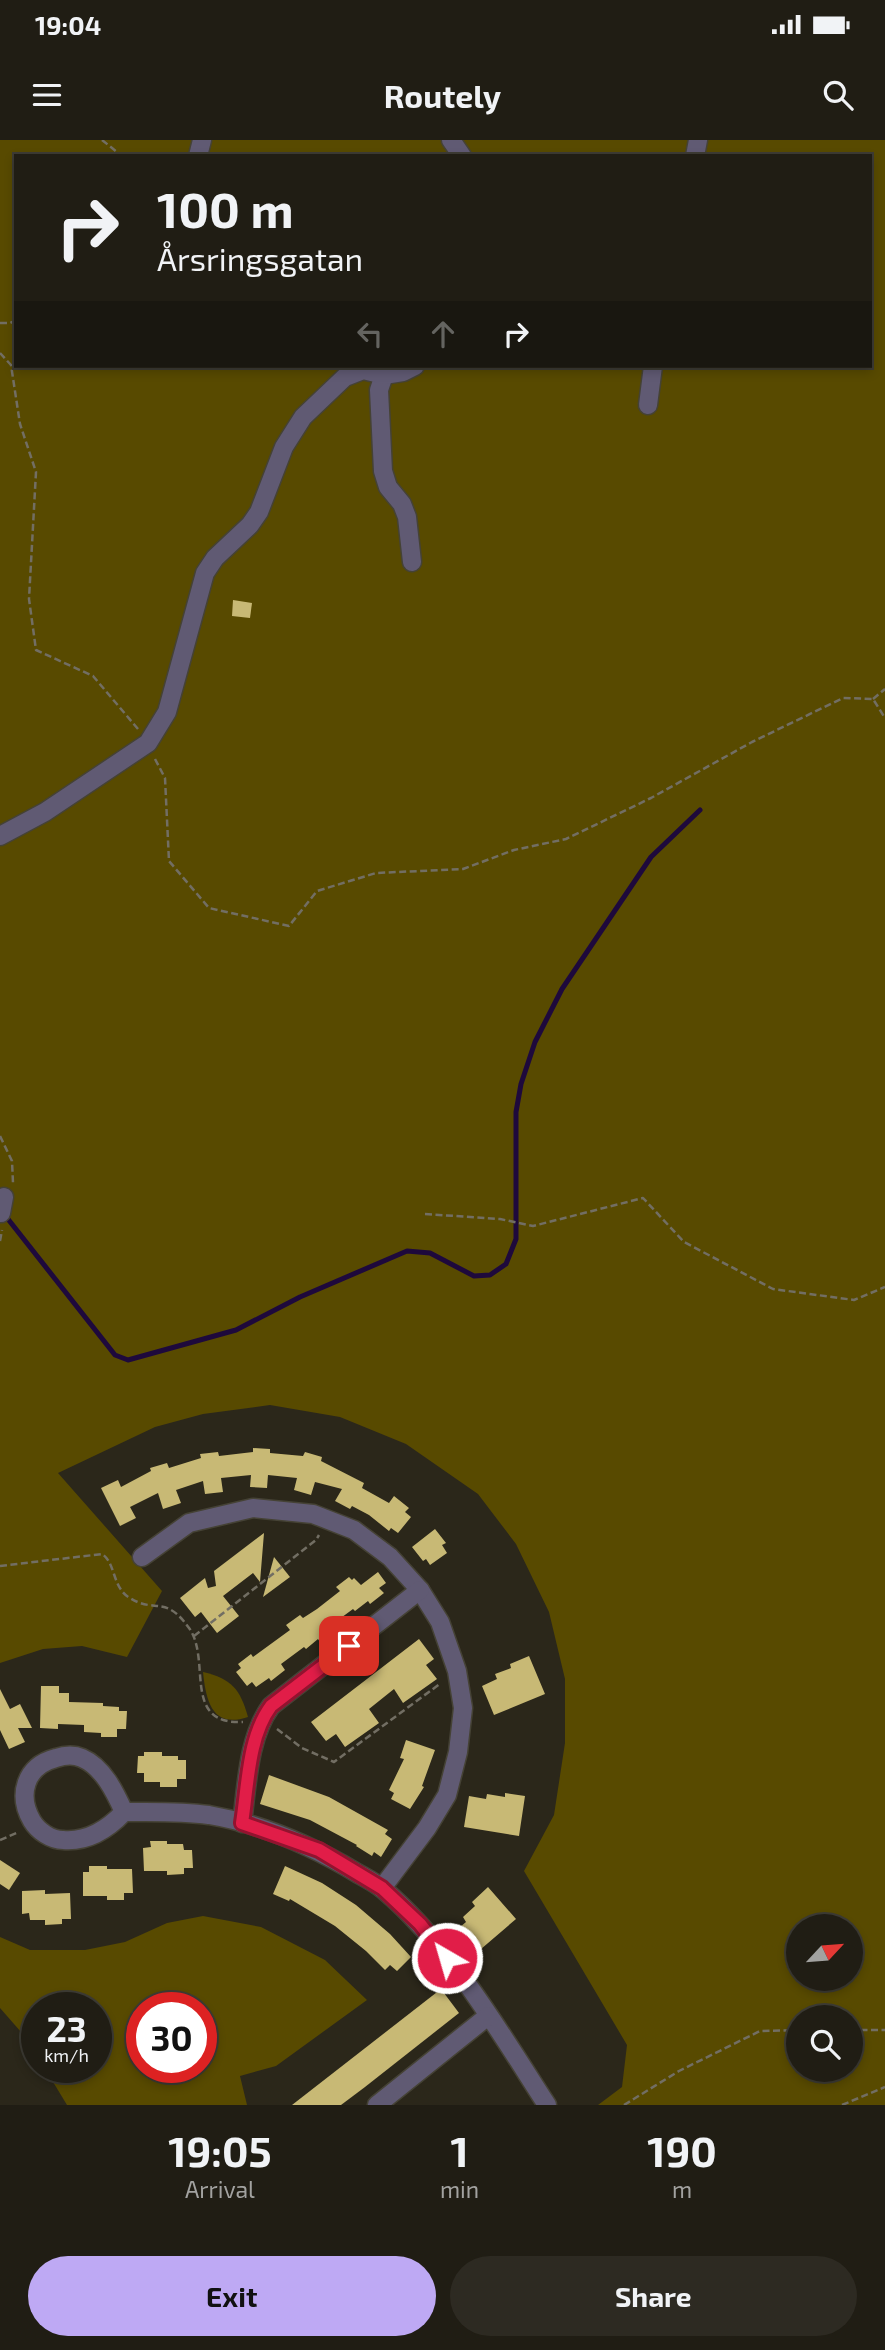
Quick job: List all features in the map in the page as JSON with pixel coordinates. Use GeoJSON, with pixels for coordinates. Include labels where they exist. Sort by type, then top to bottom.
{"type":"FeatureCollection","features":[{"type":"Feature","properties":{"kind":"street"},"geometry":{"type":"LineString","coordinates":[[0,836],[45,812],[148,743],[167,712],[205,573],[215,558],[250,526],[259,512],[284,447],[303,417],[345,377],[359,368],[384,375],[411,368]]}},
{"type":"Feature","properties":{"kind":"street"},"geometry":{"type":"LineString","coordinates":[[648,405],[653,368]]}},
{"type":"Feature","properties":{"kind":"street"},"geometry":{"type":"LineString","coordinates":[[384,375],[379,390],[383,471],[388,487],[402,504],[407,517],[412,562]]}},
{"type":"Feature","properties":{"kind":"street"},"geometry":{"type":"LineString","coordinates":[[142,1557],[189,1523],[253,1508],[313,1514],[354,1530],[390,1557],[420,1590],[440,1622],[457,1671],[463,1708],[458,1752],[447,1795],[427,1828],[382,1888]]}},
{"type":"Feature","properties":{"kind":"street"},"geometry":{"type":"LineString","coordinates":[[242,1823],[252,1761],[263,1717],[271,1706],[420,1590]]}},
{"type":"Feature","properties":{"kind":"street"},"geometry":{"type":"LineString","coordinates":[[124,1812],[101,1772],[84,1758],[72,1755],[41,1762],[24,1789],[25,1808],[34,1825],[44,1834],[59,1840],[75,1840],[93,1835],[111,1826],[124,1812],[209,1815],[242,1823],[319,1850],[382,1888],[420,1924],[488,2016],[547,2105]]}},
{"type":"Feature","properties":{"kind":"street"},"geometry":{"type":"LineString","coordinates":[[377,2105],[488,2016]]}},
{"type":"Feature","properties":{"kind":"path"},"geometry":{"type":"LineString","coordinates":[[102,140],[120,154]]}},
{"type":"Feature","properties":{"kind":"path"},"geometry":{"type":"LineString","coordinates":[[0,354],[11,365],[20,424],[36,472],[29,599],[36,650],[93,676],[148,743],[165,778],[169,861],[209,908],[289,926],[317,891],[376,873],[463,869],[514,850],[566,839],[843,698],[873,699],[885,689]]}},
{"type":"Feature","properties":{"kind":"path"},"geometry":{"type":"LineString","coordinates":[[873,699],[885,718]]}},
{"type":"Feature","properties":{"kind":"path"},"geometry":{"type":"LineString","coordinates":[[425,1214],[506,1220],[533,1226],[643,1198],[684,1242],[773,1289],[854,1300],[885,1287]]}},
{"type":"Feature","properties":{"kind":"path"},"geometry":{"type":"LineString","coordinates":[[194,1636],[317,1540],[324,1519]]}},
{"type":"Feature","properties":{"kind":"path"},"geometry":{"type":"LineString","coordinates":[[0,1566],[102,1555],[109,1559],[114,1578],[130,1599],[169,1606],[194,1636],[197,1642],[201,1690],[206,1705],[213,1714],[227,1722],[263,1717],[302,1748],[334,1762],[457,1671]]}},
{"type":"Feature","properties":{"kind":"path"},"geometry":{"type":"LineString","coordinates":[[625,2105],[679,2071],[760,2031],[786,2030]]}},
{"type":"Feature","properties":{"kind":"path"},"geometry":{"type":"LineString","coordinates":[[863,2030],[885,2030]]}},
{"type":"Feature","properties":{"kind":"path"},"geometry":{"type":"LineString","coordinates":[[842,2105],[885,2087]]}},
{"type":"Feature","properties":{"kind":"shaded area"},"geometry":{"type":"Polygon","coordinates":[[[0,140],[885,140],[885,2105],[598,2105],[622,2087],[627,2045],[524,1871],[554,1815],[565,1743],[565,1679],[549,1612],[516,1544],[478,1494],[406,1444],[340,1417],[270,1405],[203,1414],[155,1427],[58,1473],[162,1591],[127,1657],[82,1646],[43,1649],[0,1663],[0,140]]]}},
{"type":"Feature","properties":{"kind":"shaded area"},"geometry":{"type":"Polygon","coordinates":[[[203,1672],[228,1682],[238,1692],[248,1717],[226,1719],[213,1710],[206,1693],[203,1672]]]}},
{"type":"Feature","properties":{"kind":"shaded area"},"geometry":{"type":"Polygon","coordinates":[[[203,1916],[261,1927],[325,1960],[367,2000],[276,2066],[240,2076],[247,2105],[67,2105],[54,2083],[112,2083],[112,1992],[21,1992],[21,2032],[0,2008],[0,1937],[30,1950],[85,1950],[125,1942],[167,1923],[203,1916]]]}},
{"type":"Feature","properties":{"kind":"building"},"geometry":{"type":"Polygon","coordinates":[[[233,600],[252,603],[250,618],[232,616],[233,600]]]}},
{"type":"Feature","properties":{"kind":"building"},"geometry":{"type":"Polygon","coordinates":[[[253,1448],[270,1449],[270,1453],[303,1456],[305,1452],[322,1457],[321,1461],[364,1483],[362,1488],[389,1503],[394,1496],[409,1508],[405,1512],[411,1517],[398,1533],[391,1528],[389,1531],[369,1515],[335,1501],[342,1489],[315,1482],[311,1495],[294,1490],[297,1478],[268,1475],[267,1488],[250,1487],[251,1475],[221,1478],[223,1492],[205,1494],[203,1481],[176,1490],[181,1503],[163,1509],[158,1493],[130,1507],[136,1518],[120,1526],[101,1488],[118,1480],[121,1487],[151,1471],[150,1468],[167,1463],[169,1468],[201,1458],[200,1454],[218,1452],[219,1456],[253,1452],[253,1448]]]}},
{"type":"Feature","properties":{"kind":"building"},"geometry":{"type":"Polygon","coordinates":[[[435,1529],[446,1543],[442,1545],[447,1553],[430,1565],[426,1559],[423,1561],[412,1547],[435,1529]]]}},
{"type":"Feature","properties":{"kind":"building"},"geometry":{"type":"Polygon","coordinates":[[[264,1533],[260,1582],[253,1573],[223,1596],[239,1616],[217,1633],[201,1612],[195,1617],[180,1598],[205,1578],[208,1588],[216,1586],[214,1571],[264,1533]]]}},
{"type":"Feature","properties":{"kind":"building"},"geometry":{"type":"Polygon","coordinates":[[[274,1557],[290,1577],[263,1597],[274,1557]]]}},
{"type":"Feature","properties":{"kind":"building"},"geometry":{"type":"Polygon","coordinates":[[[378,1572],[386,1583],[379,1588],[384,1593],[370,1604],[368,1601],[355,1611],[353,1609],[330,1626],[334,1631],[320,1642],[318,1639],[281,1664],[285,1670],[271,1681],[269,1678],[256,1687],[252,1682],[247,1686],[236,1672],[241,1668],[238,1664],[251,1654],[253,1657],[290,1630],[286,1625],[300,1615],[303,1618],[340,1591],[336,1587],[349,1577],[361,1585],[378,1572]]]}},
{"type":"Feature","properties":{"kind":"building"},"geometry":{"type":"Polygon","coordinates":[[[419,1639],[434,1659],[426,1665],[437,1679],[403,1703],[394,1689],[369,1709],[379,1723],[345,1747],[336,1734],[326,1741],[311,1722],[419,1639]]]}},
{"type":"Feature","properties":{"kind":"building"},"geometry":{"type":"Polygon","coordinates":[[[529,1656],[545,1694],[494,1715],[482,1686],[497,1679],[495,1674],[511,1668],[510,1664],[529,1656]]]}},
{"type":"Feature","properties":{"kind":"building"},"geometry":{"type":"Polygon","coordinates":[[[41,1686],[59,1686],[59,1693],[69,1693],[69,1702],[103,1703],[103,1706],[119,1707],[119,1711],[127,1711],[126,1729],[117,1729],[117,1737],[101,1737],[101,1733],[84,1732],[84,1725],[58,1724],[58,1729],[40,1728],[41,1686]]]}},
{"type":"Feature","properties":{"kind":"building"},"geometry":{"type":"Polygon","coordinates":[[[0,1689],[10,1709],[20,1704],[32,1728],[18,1728],[25,1742],[9,1749],[0,1730],[0,1689]]]}},
{"type":"Feature","properties":{"kind":"building"},"geometry":{"type":"Polygon","coordinates":[[[406,1740],[435,1750],[422,1786],[424,1787],[410,1809],[391,1799],[394,1793],[389,1790],[404,1759],[400,1758],[406,1740]]]}},
{"type":"Feature","properties":{"kind":"building"},"geometry":{"type":"Polygon","coordinates":[[[144,1752],[162,1752],[162,1756],[178,1756],[178,1760],[186,1760],[186,1779],[177,1779],[177,1787],[160,1787],[160,1782],[144,1782],[144,1773],[137,1773],[138,1756],[144,1756],[144,1752]]]}},
{"type":"Feature","properties":{"kind":"building"},"geometry":{"type":"Polygon","coordinates":[[[269,1775],[329,1797],[388,1830],[385,1834],[392,1839],[381,1857],[374,1852],[372,1856],[310,1820],[260,1804],[269,1775]]]}},
{"type":"Feature","properties":{"kind":"building"},"geometry":{"type":"Polygon","coordinates":[[[505,1793],[525,1796],[519,1836],[464,1827],[469,1796],[486,1799],[487,1794],[505,1797],[505,1793]]]}},
{"type":"Feature","properties":{"kind":"building"},"geometry":{"type":"Polygon","coordinates":[[[150,1841],[183,1844],[184,1850],[192,1850],[193,1868],[184,1868],[184,1874],[167,1875],[167,1871],[144,1871],[143,1848],[151,1847],[150,1841]]]}},
{"type":"Feature","properties":{"kind":"building"},"geometry":{"type":"Polygon","coordinates":[[[0,1860],[20,1873],[9,1890],[0,1884],[0,1860]]]}},
{"type":"Feature","properties":{"kind":"building"},"geometry":{"type":"Polygon","coordinates":[[[89,1866],[132,1869],[133,1893],[124,1893],[124,1900],[107,1900],[107,1896],[83,1896],[83,1872],[89,1872],[89,1866]]]}},
{"type":"Feature","properties":{"kind":"building"},"geometry":{"type":"Polygon","coordinates":[[[285,1866],[322,1883],[356,1905],[390,1934],[411,1957],[397,1971],[390,1965],[385,1970],[335,1926],[290,1899],[289,1901],[273,1894],[285,1866]]]}},
{"type":"Feature","properties":{"kind":"building"},"geometry":{"type":"Polygon","coordinates":[[[488,1887],[516,1919],[474,1955],[454,1932],[466,1922],[463,1917],[475,1906],[472,1902],[488,1887]]]}},
{"type":"Feature","properties":{"kind":"building"},"geometry":{"type":"Polygon","coordinates":[[[45,1890],[45,1894],[70,1893],[71,1919],[62,1919],[62,1924],[45,1925],[45,1920],[30,1920],[29,1913],[22,1914],[22,1891],[45,1890]]]}},
{"type":"Feature","properties":{"kind":"building"},"geometry":{"type":"Polygon","coordinates":[[[441,1989],[459,2013],[365,2087],[341,2105],[292,2105],[441,1989]]]}},
{"type":"Feature","properties":{"kind":"waterway"},"geometry":{"type":"LineString","coordinates":[[4,1214],[115,1355],[128,1360],[236,1330],[300,1297],[407,1251],[430,1253],[474,1276],[490,1275],[506,1264],[516,1239],[516,1112],[521,1084],[535,1042],[562,989],[651,857],[700,810]]}},
{"type":"Feature","properties":{"kind":"route"},"geometry":{"type":"LineString","coordinates":[[349,1646],[271,1706],[263,1717],[249,1773],[242,1823],[319,1850],[382,1888],[420,1924],[447,1958]]}}]}
